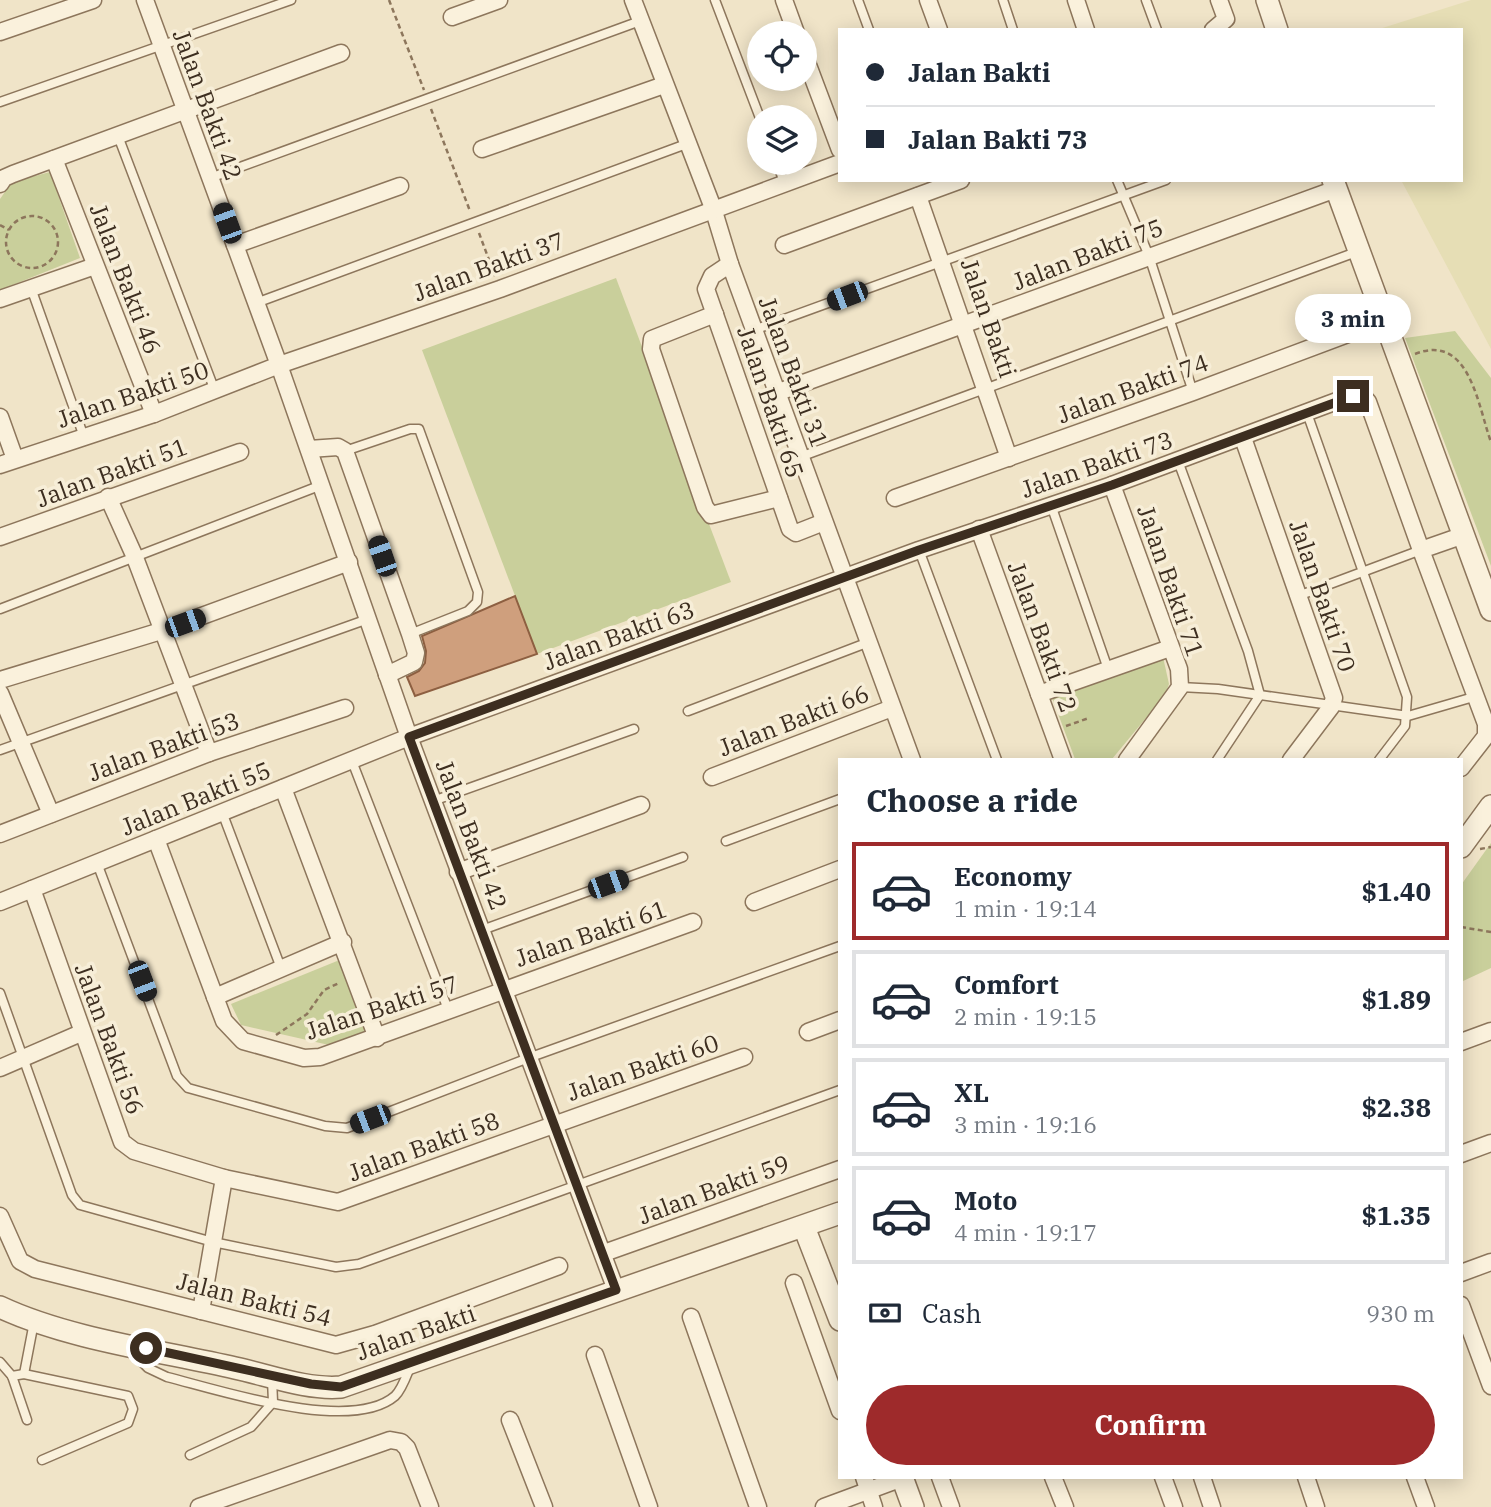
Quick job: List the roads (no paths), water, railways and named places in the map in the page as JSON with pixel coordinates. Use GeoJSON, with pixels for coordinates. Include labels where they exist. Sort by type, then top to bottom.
{"type":"FeatureCollection","features":[{"type":"Feature","properties":{"kind":"street"},"geometry":{"type":"LineString","coordinates":[[0,32],[93,0]]}},
{"type":"Feature","properties":{"kind":"street","name":"Jalan Bakti 42"},"geometry":{"type":"LineString","coordinates":[[145,0],[279,365],[309,449],[319,486],[349,562],[458,872],[556,1123],[616,1290]]}},
{"type":"Feature","properties":{"kind":"street"},"geometry":{"type":"LineString","coordinates":[[452,17],[499,0]]}},
{"type":"Feature","properties":{"kind":"street","name":"Jalan Bakti 31"},"geometry":{"type":"LineString","coordinates":[[633,0],[713,208],[776,393],[911,758]]}},
{"type":"Feature","properties":{"kind":"street"},"geometry":{"type":"LineString","coordinates":[[928,0],[938,28]]}},
{"type":"Feature","properties":{"kind":"street"},"geometry":{"type":"LineString","coordinates":[[1076,0],[1085,28]]}},
{"type":"Feature","properties":{"kind":"street"},"geometry":{"type":"LineString","coordinates":[[1215,28],[1226,19],[1219,0]]}},
{"type":"Feature","properties":{"kind":"street"},"geometry":{"type":"LineString","coordinates":[[1267,0],[1276,28]]}},
{"type":"Feature","properties":{"kind":"street"},"geometry":{"type":"LineString","coordinates":[[789,2],[793,21]]}},
{"type":"Feature","properties":{"kind":"street"},"geometry":{"type":"LineString","coordinates":[[0,184],[4,178],[341,53]]}},
{"type":"Feature","properties":{"kind":"street"},"geometry":{"type":"LineString","coordinates":[[482,149],[664,85]]}},
{"type":"Feature","properties":{"kind":"street"},"geometry":{"type":"LineString","coordinates":[[817,89],[838,145]]}},
{"type":"Feature","properties":{"kind":"street","name":"Jalan Bakti 46"},"geometry":{"type":"LineString","coordinates":[[54,159],[154,414]]}},
{"type":"Feature","properties":{"kind":"street","name":"Jalan Bakti 37"},"geometry":{"type":"LineString","coordinates":[[279,365],[500,289],[838,164]]}},
{"type":"Feature","properties":{"kind":"street"},"geometry":{"type":"LineString","coordinates":[[784,245],[956,182]]}},
{"type":"Feature","properties":{"kind":"street"},"geometry":{"type":"LineString","coordinates":[[1335,185],[1491,610]]}},
{"type":"Feature","properties":{"kind":"street","name":"Jalan Bakti 75"},"geometry":{"type":"LineString","coordinates":[[776,393],[963,327],[1335,185]]}},
{"type":"Feature","properties":{"kind":"street"},"geometry":{"type":"LineString","coordinates":[[235,245],[400,186]]}},
{"type":"Feature","properties":{"kind":"street","name":"Jalan Bakti"},"geometry":{"type":"LineString","coordinates":[[918,196],[1009,458]]}},
{"type":"Feature","properties":{"kind":"street","name":"Jalan Bakti 65"},"geometry":{"type":"LineString","coordinates":[[730,264],[712,276],[706,289],[790,529],[796,533],[824,522]]}},
{"type":"Feature","properties":{"kind":"street"},"geometry":{"type":"LineString","coordinates":[[0,299],[95,265]]}},
{"type":"Feature","properties":{"kind":"street"},"geometry":{"type":"LineString","coordinates":[[715,314],[652,339],[651,349],[705,507],[711,515],[779,498]]}},
{"type":"Feature","properties":{"kind":"street","name":"Jalan Bakti 74"},"geometry":{"type":"LineString","coordinates":[[895,498],[1193,392],[1385,320]]}},
{"type":"Feature","properties":{"kind":"street","name":"Jalan Bakti 50"},"geometry":{"type":"LineString","coordinates":[[8,462],[154,414],[279,365]]}},
{"type":"Feature","properties":{"kind":"street","name":"Jalan Bakti 73"},"geometry":{"type":"LineString","coordinates":[[845,577],[1362,395],[1368,402],[1421,550]]}},
{"type":"Feature","properties":{"kind":"street"},"geometry":{"type":"LineString","coordinates":[[0,417],[8,462]]}},
{"type":"Feature","properties":{"kind":"street","name":"Jalan Bakti 70"},"geometry":{"type":"LineString","coordinates":[[1243,438],[1334,698],[1331,707],[1293,758]]}},
{"type":"Feature","properties":{"kind":"street"},"geometry":{"type":"LineString","coordinates":[[309,449],[338,447],[345,451],[410,634],[416,653],[414,662],[387,675]]}},
{"type":"Feature","properties":{"kind":"street","name":"Jalan Bakti 51"},"geometry":{"type":"LineString","coordinates":[[0,537],[240,452]]}},
{"type":"Feature","properties":{"kind":"street","name":"Jalan Bakti 71"},"geometry":{"type":"LineString","coordinates":[[1112,485],[1179,669],[1180,687],[1128,758]]}},
{"type":"Feature","properties":{"kind":"street"},"geometry":{"type":"LineString","coordinates":[[108,497],[134,555],[209,753]]}},
{"type":"Feature","properties":{"kind":"street","name":"Jalan Bakti 72"},"geometry":{"type":"LineString","coordinates":[[979,529],[1062,758]]}},
{"type":"Feature","properties":{"kind":"street"},"geometry":{"type":"LineString","coordinates":[[1463,765],[1486,736],[1486,724],[1421,550],[1464,535]]}},
{"type":"Feature","properties":{"kind":"street"},"geometry":{"type":"LineString","coordinates":[[0,680],[161,631],[349,562]]}},
{"type":"Feature","properties":{"kind":"street","name":"Jalan Bakti 63"},"geometry":{"type":"LineString","coordinates":[[409,737],[845,577]]}},
{"type":"Feature","properties":{"kind":"street"},"geometry":{"type":"LineString","coordinates":[[1039,694],[1170,648]]}},
{"type":"Feature","properties":{"kind":"street"},"geometry":{"type":"LineString","coordinates":[[0,693],[51,814]]}},
{"type":"Feature","properties":{"kind":"street","name":"Jalan Bakti 53"},"geometry":{"type":"LineString","coordinates":[[0,834],[209,753],[345,708]]}},
{"type":"Feature","properties":{"kind":"street","name":"Jalan Bakti 66"},"geometry":{"type":"LineString","coordinates":[[712,777],[892,708]]}},
{"type":"Feature","properties":{"kind":"street","name":"Jalan Bakti 55"},"geometry":{"type":"LineString","coordinates":[[0,902],[409,737]]}},
{"type":"Feature","properties":{"kind":"street"},"geometry":{"type":"LineString","coordinates":[[282,788],[343,942],[377,1038]]}},
{"type":"Feature","properties":{"kind":"street"},"geometry":{"type":"LineString","coordinates":[[458,872],[642,805]]}},
{"type":"Feature","properties":{"kind":"street"},"geometry":{"type":"LineString","coordinates":[[1463,844],[1491,806]]}},
{"type":"Feature","properties":{"kind":"street","name":"Jalan Bakti 57"},"geometry":{"type":"LineString","coordinates":[[156,839],[224,1021],[243,1041],[304,1058],[320,1057],[449,1012],[505,989]]}},
{"type":"Feature","properties":{"kind":"street"},"geometry":{"type":"LineString","coordinates":[[754,902],[838,870]]}},
{"type":"Feature","properties":{"kind":"street","name":"Jalan Bakti 56"},"geometry":{"type":"LineString","coordinates":[[32,890],[122,1142],[134,1151],[224,1178]]}},
{"type":"Feature","properties":{"kind":"street","name":"Jalan Bakti 61"},"geometry":{"type":"LineString","coordinates":[[505,989],[693,922]]}},
{"type":"Feature","properties":{"kind":"street"},"geometry":{"type":"LineString","coordinates":[[215,997],[343,942]]}},
{"type":"Feature","properties":{"kind":"street"},"geometry":{"type":"LineString","coordinates":[[808,1032],[838,1021]]}},
{"type":"Feature","properties":{"kind":"street"},"geometry":{"type":"LineString","coordinates":[[1463,1041],[1491,1031]]}},
{"type":"Feature","properties":{"kind":"street"},"geometry":{"type":"LineString","coordinates":[[0,1068],[81,1033]]}},
{"type":"Feature","properties":{"kind":"street","name":"Jalan Bakti 60"},"geometry":{"type":"LineString","coordinates":[[556,1123],[744,1057]]}},
{"type":"Feature","properties":{"kind":"street","name":"Jalan Bakti 58"},"geometry":{"type":"LineString","coordinates":[[224,1178],[338,1202],[556,1123]]}},
{"type":"Feature","properties":{"kind":"street"},"geometry":{"type":"LineString","coordinates":[[1463,1153],[1491,1143]]}},
{"type":"Feature","properties":{"kind":"street","name":"Jalan Bakti 59"},"geometry":{"type":"LineString","coordinates":[[604,1253],[838,1170]]}},
{"type":"Feature","properties":{"kind":"street"},"geometry":{"type":"LineString","coordinates":[[201,1311],[224,1178]]}},
{"type":"Feature","properties":{"kind":"street","name":"Jalan Bakti"},"geometry":{"type":"LineString","coordinates":[[0,1307],[34,1322],[272,1376],[330,1388],[341,1387],[838,1214]]}},
{"type":"Feature","properties":{"kind":"street","name":"Jalan Bakti 54"},"geometry":{"type":"LineString","coordinates":[[0,1216],[20,1261],[35,1269],[336,1345],[375,1334],[559,1266]]}},
{"type":"Feature","properties":{"kind":"street"},"geometry":{"type":"LineString","coordinates":[[804,1227],[838,1315]]}},
{"type":"Feature","properties":{"kind":"street"},"geometry":{"type":"LineString","coordinates":[[1463,1272],[1491,1262]]}},
{"type":"Feature","properties":{"kind":"street"},"geometry":{"type":"LineString","coordinates":[[794,1283],[838,1405]]}},
{"type":"Feature","properties":{"kind":"street"},"geometry":{"type":"LineString","coordinates":[[1463,1310],[1491,1386]]}},
{"type":"Feature","properties":{"kind":"street"},"geometry":{"type":"LineString","coordinates":[[691,1317],[758,1507]]}},
{"type":"Feature","properties":{"kind":"street"},"geometry":{"type":"LineString","coordinates":[[595,1355],[649,1507]]}},
{"type":"Feature","properties":{"kind":"street"},"geometry":{"type":"LineString","coordinates":[[510,1420],[544,1507]]}},
{"type":"Feature","properties":{"kind":"street"},"geometry":{"type":"LineString","coordinates":[[199,1507],[390,1440],[401,1441],[407,1448],[430,1507]]}},
{"type":"Feature","properties":{"kind":"street"},"geometry":{"type":"LineString","coordinates":[[824,1507],[866,1484],[892,1479]]}},
{"type":"Feature","properties":{"kind":"street"},"geometry":{"type":"LineString","coordinates":[[904,1479],[913,1507]]}},
{"type":"Feature","properties":{"kind":"street"},"geometry":{"type":"LineString","coordinates":[[941,1479],[951,1507]]}},
{"type":"Feature","properties":{"kind":"street"},"geometry":{"type":"LineString","coordinates":[[1054,1479],[1065,1507]]}},
{"type":"Feature","properties":{"kind":"street"},"geometry":{"type":"LineString","coordinates":[[1164,1479],[1174,1507]]}},
{"type":"Feature","properties":{"kind":"street"},"geometry":{"type":"LineString","coordinates":[[1203,1479],[1212,1507]]}},
{"type":"Feature","properties":{"kind":"street"},"geometry":{"type":"LineString","coordinates":[[1307,1479],[1316,1507]]}},
{"type":"Feature","properties":{"kind":"street"},"geometry":{"type":"LineString","coordinates":[[1416,1479],[1426,1507]]}},
{"type":"Feature","properties":{"kind":"street"},"geometry":{"type":"LineString","coordinates":[[866,1484],[874,1507]]}},
{"type":"Feature","properties":{"kind":"lane"},"geometry":{"type":"LineString","coordinates":[[0,103],[291,0]]}},
{"type":"Feature","properties":{"kind":"lane"},"geometry":{"type":"LineString","coordinates":[[715,0],[755,105]]}},
{"type":"Feature","properties":{"kind":"lane"},"geometry":{"type":"LineString","coordinates":[[858,0],[868,28]]}},
{"type":"Feature","properties":{"kind":"lane"},"geometry":{"type":"LineString","coordinates":[[1003,0],[1012,28]]}},
{"type":"Feature","properties":{"kind":"lane"},"geometry":{"type":"LineString","coordinates":[[1146,0],[1156,28]]}},
{"type":"Feature","properties":{"kind":"lane"},"geometry":{"type":"LineString","coordinates":[[210,178],[640,21]]}},
{"type":"Feature","properties":{"kind":"lane"},"geometry":{"type":"LineString","coordinates":[[118,136],[215,390]]}},
{"type":"Feature","properties":{"kind":"lane"},"geometry":{"type":"LineString","coordinates":[[256,303],[689,144]]}},
{"type":"Feature","properties":{"kind":"lane"},"geometry":{"type":"LineString","coordinates":[[781,175],[785,185]]}},
{"type":"Feature","properties":{"kind":"lane"},"geometry":{"type":"LineString","coordinates":[[1118,182],[1149,256],[1193,392]]}},
{"type":"Feature","properties":{"kind":"lane"},"geometry":{"type":"LineString","coordinates":[[754,330],[1160,182]]}},
{"type":"Feature","properties":{"kind":"lane"},"geometry":{"type":"LineString","coordinates":[[800,457],[985,391],[1360,250]]}},
{"type":"Feature","properties":{"kind":"lane"},"geometry":{"type":"LineString","coordinates":[[31,288],[84,437]]}},
{"type":"Feature","properties":{"kind":"lane"},"geometry":{"type":"LineString","coordinates":[[1307,413],[1365,571],[1407,697],[1408,716],[1405,726],[1381,758]]}},
{"type":"Feature","properties":{"kind":"lane"},"geometry":{"type":"LineString","coordinates":[[345,451],[410,429],[419,429],[478,592],[477,602],[468,611],[410,634]]}},
{"type":"Feature","properties":{"kind":"lane"},"geometry":{"type":"LineString","coordinates":[[1178,461],[1248,651],[1260,695],[1218,758]]}},
{"type":"Feature","properties":{"kind":"lane"},"geometry":{"type":"LineString","coordinates":[[0,609],[134,555],[319,486]]}},
{"type":"Feature","properties":{"kind":"lane"},"geometry":{"type":"LineString","coordinates":[[1051,505],[1108,669]]}},
{"type":"Feature","properties":{"kind":"lane"},"geometry":{"type":"LineString","coordinates":[[919,550],[996,758]]}},
{"type":"Feature","properties":{"kind":"lane"},"geometry":{"type":"LineString","coordinates":[[1298,596],[1421,550]]}},
{"type":"Feature","properties":{"kind":"lane"},"geometry":{"type":"LineString","coordinates":[[0,750],[368,619]]}},
{"type":"Feature","properties":{"kind":"lane"},"geometry":{"type":"LineString","coordinates":[[688,711],[869,642]]}},
{"type":"Feature","properties":{"kind":"lane"},"geometry":{"type":"LineString","coordinates":[[1180,687],[1260,695],[1408,716],[1477,696]]}},
{"type":"Feature","properties":{"kind":"lane"},"geometry":{"type":"LineString","coordinates":[[433,802],[634,729]]}},
{"type":"Feature","properties":{"kind":"lane"},"geometry":{"type":"LineString","coordinates":[[352,761],[449,1012]]}},
{"type":"Feature","properties":{"kind":"lane"},"geometry":{"type":"LineString","coordinates":[[726,841],[838,800]]}},
{"type":"Feature","properties":{"kind":"lane"},"geometry":{"type":"LineString","coordinates":[[222,812],[281,968]]}},
{"type":"Feature","properties":{"kind":"lane"},"geometry":{"type":"LineString","coordinates":[[482,930],[683,857]]}},
{"type":"Feature","properties":{"kind":"lane"},"geometry":{"type":"LineString","coordinates":[[97,863],[177,1076],[188,1088],[325,1126],[347,1128],[531,1057],[838,947]]}},
{"type":"Feature","properties":{"kind":"lane"},"geometry":{"type":"LineString","coordinates":[[0,993],[72,1195],[80,1205],[213,1242],[336,1267],[359,1264],[838,1091]]}},
{"type":"Feature","properties":{"kind":"lane"},"geometry":{"type":"LineString","coordinates":[[24,1374],[34,1322]]}},
{"type":"Feature","properties":{"kind":"lane"},"geometry":{"type":"LineString","coordinates":[[121,1342],[148,1368],[167,1377],[273,1402],[335,1413],[360,1410],[397,1395],[412,1362]]}},
{"type":"Feature","properties":{"kind":"lane"},"geometry":{"type":"LineString","coordinates":[[0,1362],[12,1376],[27,1420]]}},
{"type":"Feature","properties":{"kind":"lane"},"geometry":{"type":"LineString","coordinates":[[12,1376],[24,1374],[128,1396],[133,1409],[128,1423],[42,1460]]}},
{"type":"Feature","properties":{"kind":"lane"},"geometry":{"type":"LineString","coordinates":[[190,1455],[251,1427],[273,1402],[272,1376]]}}]}
